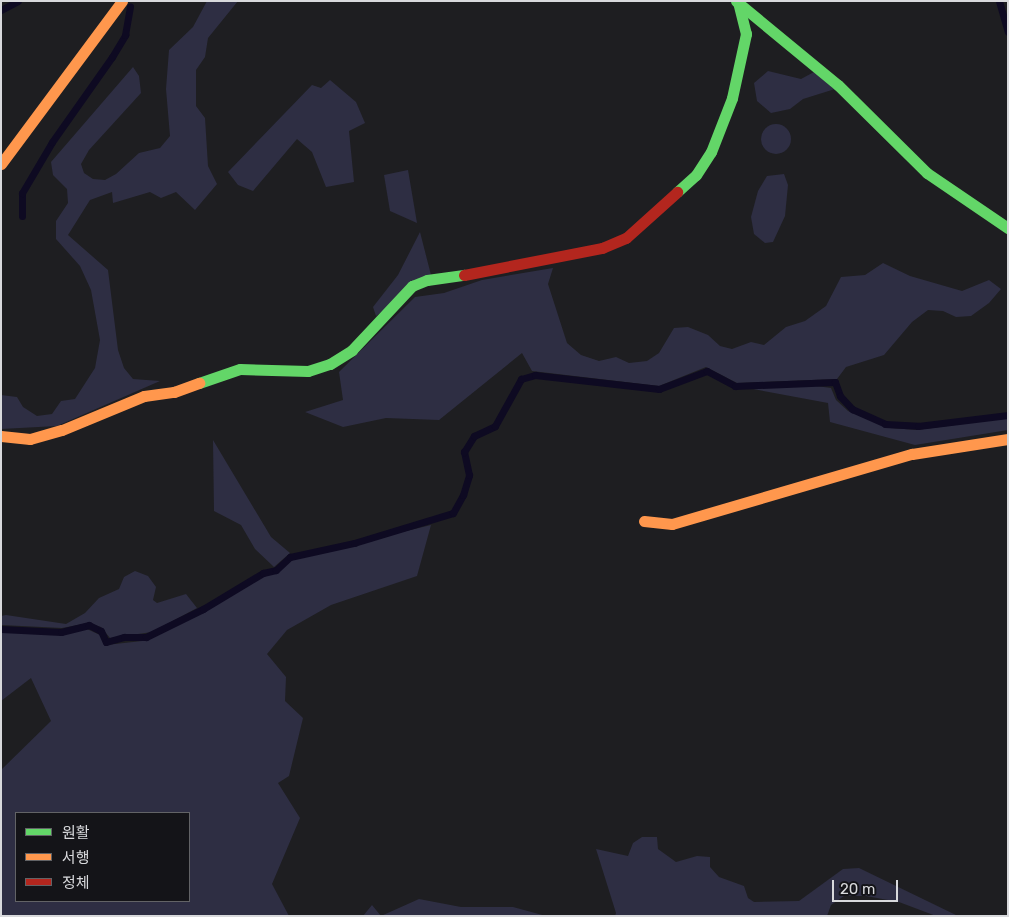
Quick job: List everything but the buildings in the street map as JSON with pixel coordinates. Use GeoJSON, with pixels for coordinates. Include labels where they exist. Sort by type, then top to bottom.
{"type":"FeatureCollection","features":[{"type":"Feature","properties":{"kind":"street"},"geometry":{"type":"LineString","coordinates":[[1,164],[122,1]]}},
{"type":"Feature","properties":{"kind":"street"},"geometry":{"type":"LineString","coordinates":[[737,2],[838,85],[927,173],[1008,228]]}},
{"type":"Feature","properties":{"kind":"street"},"geometry":{"type":"LineString","coordinates":[[1,436],[30,439],[62,430],[144,396],[174,392],[240,369],[308,371],[330,364],[352,350],[412,286],[427,280],[489,272],[602,248],[626,238],[696,175],[711,152],[732,98],[746,34],[737,2]]}},
{"type":"Feature","properties":{"kind":"street"},"geometry":{"type":"LineString","coordinates":[[644,521],[672,524],[912,454],[1008,439]]}},
{"type":"Feature","properties":{"kind":"shaded area"},"geometry":{"type":"Polygon","coordinates":[[[207,1],[238,1],[208,38],[205,57],[196,70],[196,106],[205,118],[208,166],[217,184],[195,210],[176,192],[161,198],[150,192],[113,203],[112,192],[90,200],[68,235],[108,270],[118,350],[124,368],[133,379],[160,381],[57,426],[1,429],[1,395],[17,397],[23,407],[37,416],[52,414],[61,401],[75,399],[95,368],[100,340],[91,290],[80,266],[56,239],[56,221],[68,203],[67,189],[53,175],[51,162],[133,67],[139,76],[141,93],[89,150],[81,164],[84,173],[93,179],[105,180],[116,174],[139,153],[160,148],[170,136],[166,89],[169,50],[193,27],[207,1]]]}},
{"type":"Feature","properties":{"kind":"shaded area"},"geometry":{"type":"Polygon","coordinates":[[[768,71],[801,79],[814,72],[835,89],[803,99],[790,109],[771,113],[757,101],[754,83],[768,71]]]}},
{"type":"Feature","properties":{"kind":"shaded area"},"geometry":{"type":"Polygon","coordinates":[[[330,80],[356,102],[365,123],[349,131],[354,182],[326,187],[312,152],[297,139],[253,191],[238,185],[228,172],[312,85],[321,88],[330,80]]]}},
{"type":"Feature","properties":{"kind":"shaded area"},"geometry":{"type":"Polygon","coordinates":[[[776,124],[787,128],[791,139],[787,150],[776,154],[765,150],[761,139],[765,128],[776,124]]]}},
{"type":"Feature","properties":{"kind":"shaded area"},"geometry":{"type":"Polygon","coordinates":[[[408,170],[417,223],[390,211],[384,175],[408,170]]]}},
{"type":"Feature","properties":{"kind":"shaded area"},"geometry":{"type":"Polygon","coordinates":[[[784,174],[788,185],[785,216],[773,242],[765,243],[754,234],[751,217],[758,191],[767,176],[784,174]]]}},
{"type":"Feature","properties":{"kind":"shaded area"},"geometry":{"type":"Polygon","coordinates":[[[420,232],[431,275],[376,316],[373,307],[398,275],[420,232]]]}},
{"type":"Feature","properties":{"kind":"shaded area"},"geometry":{"type":"Polygon","coordinates":[[[883,263],[910,276],[962,291],[989,280],[1001,289],[989,303],[971,316],[956,317],[943,311],[928,310],[912,322],[884,355],[846,367],[837,379],[737,383],[706,367],[659,386],[532,371],[522,353],[439,420],[386,418],[343,427],[305,412],[343,400],[339,372],[415,297],[444,293],[482,280],[553,268],[548,284],[567,343],[581,355],[599,361],[616,357],[629,363],[647,361],[659,353],[674,328],[688,327],[708,335],[720,346],[732,349],[751,342],[764,345],[786,327],[805,321],[826,306],[841,277],[865,275],[883,263]]]}},
{"type":"Feature","properties":{"kind":"shaded area"},"geometry":{"type":"Polygon","coordinates":[[[809,385],[831,388],[836,400],[848,411],[890,428],[917,430],[1008,418],[1008,430],[915,445],[830,422],[828,403],[753,389],[809,385]]]}},
{"type":"Feature","properties":{"kind":"shaded area"},"geometry":{"type":"Polygon","coordinates":[[[213,440],[271,537],[290,553],[274,567],[255,549],[241,525],[214,511],[213,440]]]}},
{"type":"Feature","properties":{"kind":"shaded area"},"geometry":{"type":"Polygon","coordinates":[[[431,525],[417,576],[331,605],[287,630],[267,654],[286,677],[285,701],[303,718],[289,776],[278,783],[300,818],[272,884],[289,916],[1,916],[1,770],[51,721],[31,678],[1,701],[1,631],[61,634],[87,629],[100,635],[106,645],[142,641],[204,611],[265,574],[278,571],[291,559],[431,525]]]}},
{"type":"Feature","properties":{"kind":"shaded area"},"geometry":{"type":"Polygon","coordinates":[[[135,571],[148,576],[156,587],[153,600],[157,603],[186,594],[197,608],[152,632],[110,638],[101,627],[88,623],[62,628],[1,625],[1,616],[6,615],[66,624],[85,613],[99,598],[119,589],[124,577],[135,571]]]}},
{"type":"Feature","properties":{"kind":"shaded area"},"geometry":{"type":"Polygon","coordinates":[[[642,837],[657,837],[658,849],[676,862],[697,856],[710,857],[710,867],[719,877],[744,886],[748,898],[754,902],[799,901],[843,869],[859,868],[958,916],[936,916],[899,902],[866,896],[844,896],[831,905],[827,916],[615,916],[616,913],[596,849],[628,856],[633,843],[642,837]]]}},
{"type":"Feature","properties":{"kind":"shaded area"},"geometry":{"type":"Polygon","coordinates":[[[419,899],[461,907],[513,907],[546,916],[381,916],[419,899]]]}},
{"type":"Feature","properties":{"kind":"shaded area"},"geometry":{"type":"Polygon","coordinates":[[[372,905],[381,916],[363,916],[372,905]]]}},
{"type":"Feature","properties":{"kind":"waterway"},"geometry":{"type":"LineString","coordinates":[[1,10],[18,1]]}},
{"type":"Feature","properties":{"kind":"waterway"},"geometry":{"type":"LineString","coordinates":[[999,1],[1008,32]]}},
{"type":"Feature","properties":{"kind":"waterway"},"geometry":{"type":"LineString","coordinates":[[22,216],[22,193],[52,142],[112,57],[125,35],[130,6]]}},
{"type":"Feature","properties":{"kind":"waterway"},"geometry":{"type":"LineString","coordinates":[[1,629],[61,632],[89,625],[101,631],[106,642],[124,637],[146,637],[203,609],[263,573],[276,570],[290,557],[354,543],[453,513],[463,495],[469,475],[464,452],[474,436],[495,426],[521,379],[535,375],[659,389],[707,371],[735,386],[835,382],[840,396],[852,409],[885,424],[918,426],[1008,415]]}},
{"type":"Feature","properties":{"kind":"traffic: fast"},"geometry":{"type":"LineString","coordinates":[[736,1],[838,85],[927,173],[1008,228]]}},
{"type":"Feature","properties":{"kind":"traffic: fast"},"geometry":{"type":"LineString","coordinates":[[677,192],[696,175],[711,152],[732,98],[746,34],[738,3]]}},
{"type":"Feature","properties":{"kind":"traffic: fast"},"geometry":{"type":"LineString","coordinates":[[199,383],[240,369],[308,371],[330,364],[352,350],[412,286],[427,280],[464,275]]}},
{"type":"Feature","properties":{"kind":"traffic: slow"},"geometry":{"type":"LineString","coordinates":[[1,164],[122,1]]}},
{"type":"Feature","properties":{"kind":"traffic: slow"},"geometry":{"type":"LineString","coordinates":[[1,436],[30,439],[62,430],[144,396],[174,392],[199,383]]}},
{"type":"Feature","properties":{"kind":"traffic: slow"},"geometry":{"type":"LineString","coordinates":[[644,521],[672,524],[912,454],[1008,439]]}},
{"type":"Feature","properties":{"kind":"traffic: jam"},"geometry":{"type":"LineString","coordinates":[[464,275],[602,248],[626,238],[677,192]]}}]}
